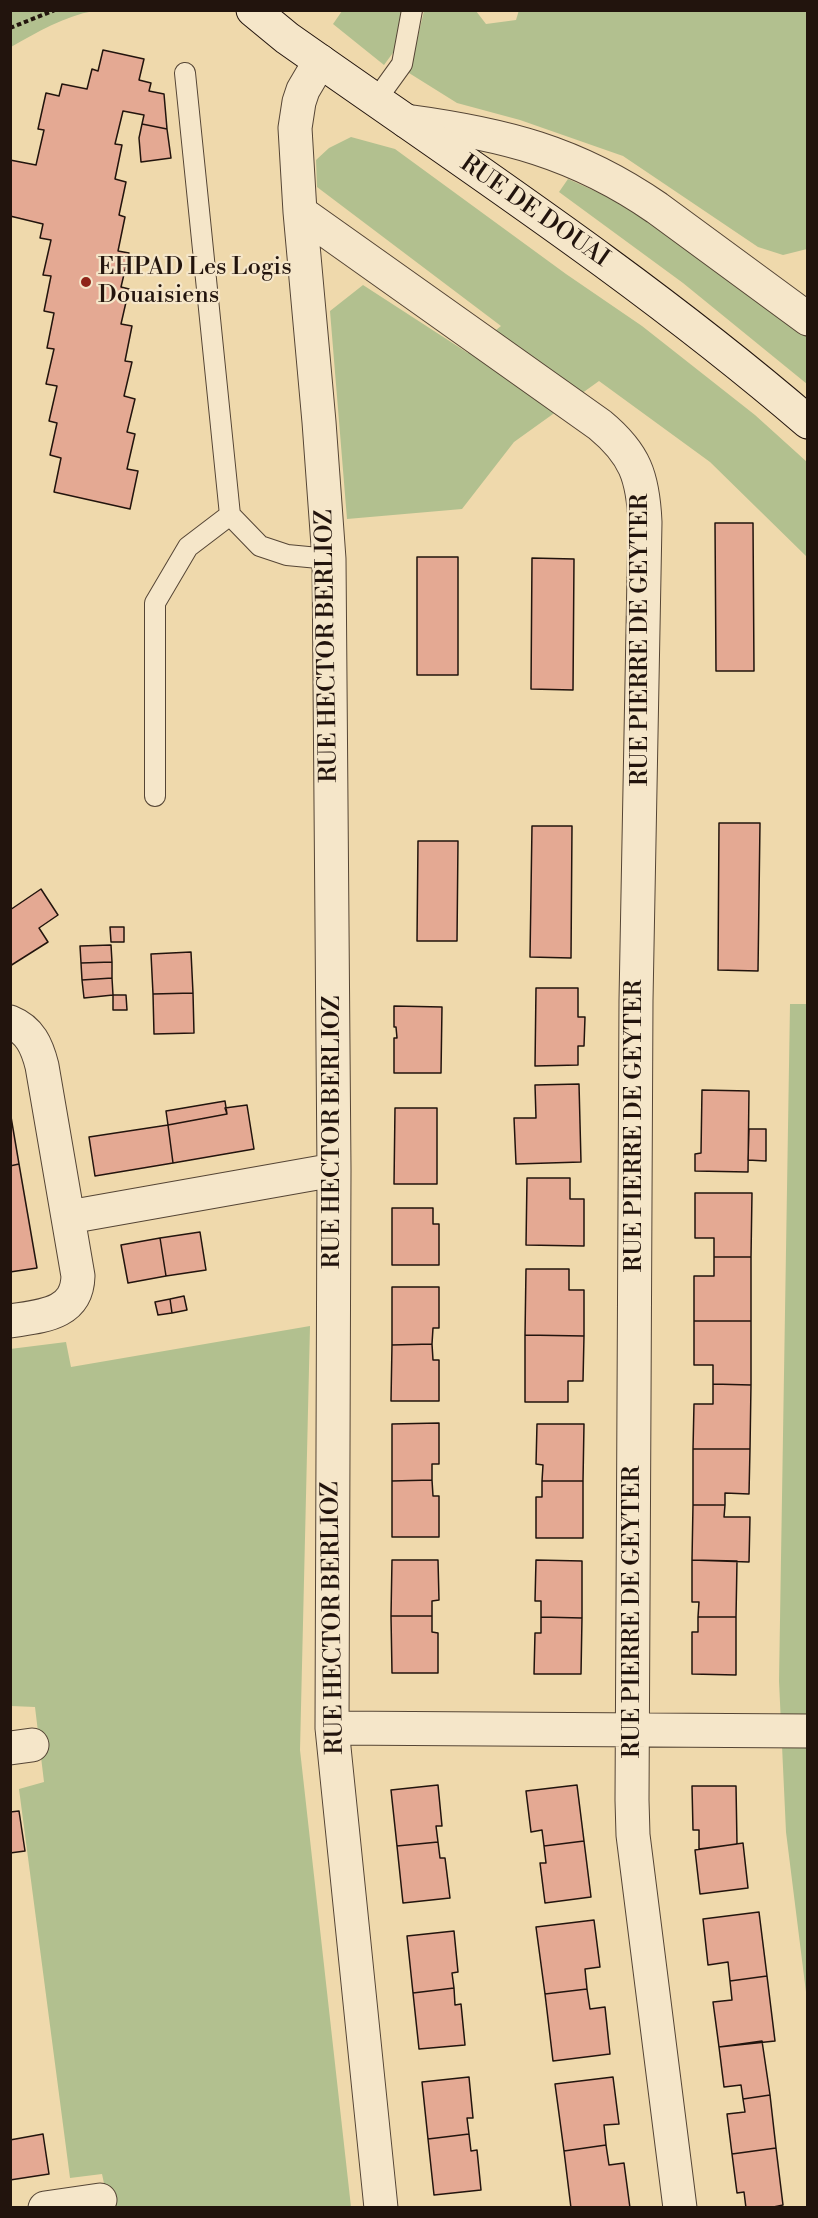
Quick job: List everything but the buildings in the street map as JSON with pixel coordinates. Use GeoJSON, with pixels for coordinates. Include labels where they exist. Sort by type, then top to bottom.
{"type":"FeatureCollection","features":[{"type":"Feature","properties":{"kind":"street","name":"RUE DE DOUAI"},"geometry":{"type":"LineString","coordinates":[[253,10],[320,61],[677,314],[734,359],[807,422]]}},
{"type":"Feature","properties":{"kind":"street","name":"RUE HECTOR BERLIOZ"},"geometry":{"type":"LineString","coordinates":[[320,61],[303,90],[295,129],[329,559],[334,1170],[332,1728],[381,2208]]}},
{"type":"Feature","properties":{"kind":"street"},"geometry":{"type":"LineString","coordinates":[[406,121],[507,139],[563,156],[587,166],[641,197],[807,319]]}},
{"type":"Feature","properties":{"kind":"street","name":"RUE PIERRE DE GEYTER"},"geometry":{"type":"LineString","coordinates":[[300,212],[600,425],[627,452],[636,466],[641,482],[645,522],[635,1012],[633,1835],[680,2208]]}},
{"type":"Feature","properties":{"kind":"street"},"geometry":{"type":"LineString","coordinates":[[10,1321],[56,1311],[69,1303],[78,1289],[69,1216],[42,1066],[38,1049],[20,1029]]}},
{"type":"Feature","properties":{"kind":"street"},"geometry":{"type":"LineString","coordinates":[[69,1216],[334,1170]]}},
{"type":"Feature","properties":{"kind":"street"},"geometry":{"type":"LineString","coordinates":[[332,1728],[807,1731]]}},
{"type":"Feature","properties":{"kind":"street"},"geometry":{"type":"LineString","coordinates":[[45,2208],[100,2200]]}},
{"type":"Feature","properties":{"kind":"lane"},"geometry":{"type":"LineString","coordinates":[[376,100],[402,64],[412,10]]}},
{"type":"Feature","properties":{"kind":"lane"},"geometry":{"type":"LineString","coordinates":[[185,73],[230,514],[260,546],[287,555],[329,559]]}},
{"type":"Feature","properties":{"kind":"lane"},"geometry":{"type":"LineString","coordinates":[[155,796],[155,603],[188,547],[230,514]]}},
{"type":"Feature","properties":{"kind":"path"},"geometry":{"type":"LineString","coordinates":[[10,28],[55,10]]}},
{"type":"Feature","properties":{"kind":"green space"},"geometry":{"type":"Polygon","coordinates":[[[519,10],[807,11],[807,249],[783,255],[758,247],[623,156],[520,120],[457,103],[409,73],[424,11],[476,11],[486,24],[516,20],[519,10]]]}},
{"type":"Feature","properties":{"kind":"green space"},"geometry":{"type":"Polygon","coordinates":[[[10,11],[94,11],[83,13],[41,30],[11,47],[10,11]]]}},
{"type":"Feature","properties":{"kind":"green space"},"geometry":{"type":"Polygon","coordinates":[[[342,11],[402,11],[395,50],[384,65],[333,24],[342,11]]]}},
{"type":"Feature","properties":{"kind":"green space"},"geometry":{"type":"Polygon","coordinates":[[[351,137],[395,149],[566,274],[642,326],[755,415],[807,462],[807,557],[710,462],[599,381],[514,442],[462,509],[347,519],[330,311],[363,285],[468,353],[501,326],[317,187],[316,160],[329,148],[351,137]]]}},
{"type":"Feature","properties":{"kind":"green space"},"geometry":{"type":"Polygon","coordinates":[[[568,179],[640,211],[807,335],[807,384],[683,283],[559,192],[568,179]]]}},
{"type":"Feature","properties":{"kind":"green space"},"geometry":{"type":"Polygon","coordinates":[[[790,1004],[808,1004],[807,2000],[786,1832],[779,1681],[790,1004]]]}},
{"type":"Feature","properties":{"kind":"green space"},"geometry":{"type":"Polygon","coordinates":[[[310,1326],[300,1750],[351,2207],[109,2207],[102,2174],[70,2178],[19,1789],[44,1782],[35,1707],[11,1706],[10,1349],[66,1342],[71,1367],[310,1326]]]}},
{"type":"Feature","properties":{"kind":"place","name":"EHPAD Les Logis Douaisiens"},"geometry":{"type":"Point","coordinates":[86,282]}}]}
